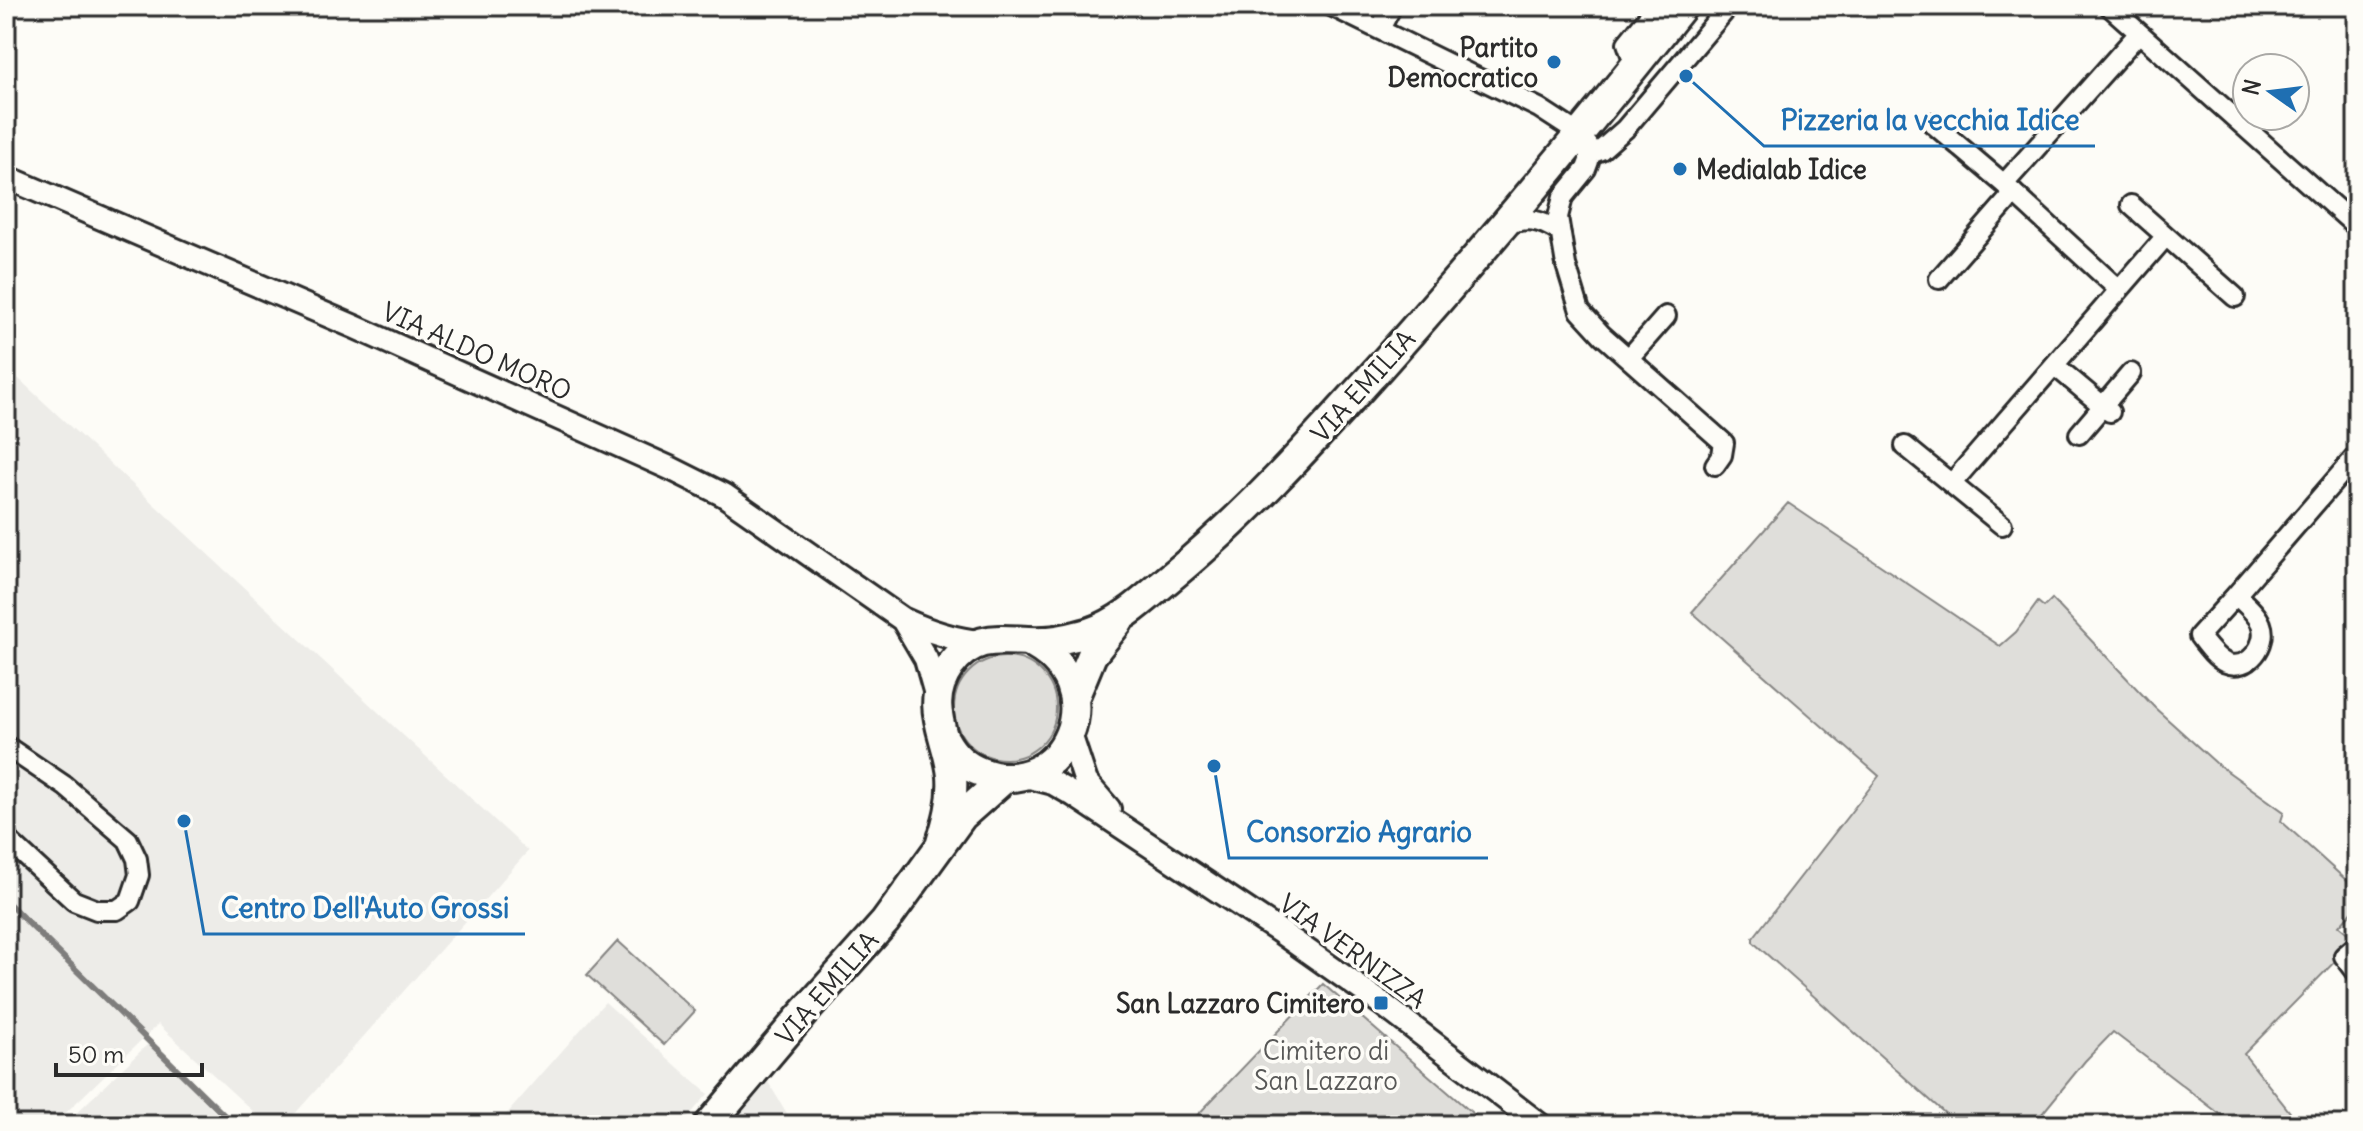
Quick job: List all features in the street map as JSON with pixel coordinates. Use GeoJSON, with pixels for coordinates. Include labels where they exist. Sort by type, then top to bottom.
{"type":"FeatureCollection","features":[{"type":"Feature","properties":{"kind":"main road","name":"VIA EMILIA"},"geometry":{"type":"LineString","coordinates":[[981,642],[1004,638],[1047,641],[1096,630],[1123,615],[1172,577],[1263,494],[1505,225],[1585,144],[1635,66],[1683,6]]}},
{"type":"Feature","properties":{"kind":"main road","name":"VIA EMILIA"},"geometry":{"type":"LineString","coordinates":[[709,1125],[885,922],[976,801],[1014,776],[1042,767],[1059,753],[1070,734],[1075,716],[1075,696],[1092,655],[1123,615]]}},
{"type":"Feature","properties":{"kind":"main road"},"geometry":{"type":"LineString","coordinates":[[1027,641],[1045,649],[1059,662],[1075,696]]}},
{"type":"Feature","properties":{"kind":"main road"},"geometry":{"type":"LineString","coordinates":[[937,698],[951,664],[981,642]]}},
{"type":"Feature","properties":{"kind":"main road","name":"VIA EMILIA"},"geometry":{"type":"LineString","coordinates":[[937,698],[937,716],[950,760],[952,798],[940,846]]}},
{"type":"Feature","properties":{"kind":"main road"},"geometry":{"type":"LineString","coordinates":[[941,733],[949,748],[967,765],[990,775],[1014,776]]}},
{"type":"Feature","properties":{"kind":"street"},"geometry":{"type":"LineString","coordinates":[[1331,6],[1547,112],[1585,144]]}},
{"type":"Feature","properties":{"kind":"street"},"geometry":{"type":"LineString","coordinates":[[1380,29],[1392,6]]}},
{"type":"Feature","properties":{"kind":"street"},"geometry":{"type":"LineString","coordinates":[[1635,66],[1627,43],[1657,6]]}},
{"type":"Feature","properties":{"kind":"street","name":"VIA EMILIA"},"geometry":{"type":"LineString","coordinates":[[1715,465],[1722,455],[1724,443],[1595,329],[1580,311],[1558,231],[1559,206],[1586,169],[1585,144],[1601,150],[1625,129],[1729,6]]}},
{"type":"Feature","properties":{"kind":"street"},"geometry":{"type":"LineString","coordinates":[[2109,6],[2357,227]]}},
{"type":"Feature","properties":{"kind":"street"},"geometry":{"type":"LineString","coordinates":[[1939,279],[2009,188],[2139,33]]}},
{"type":"Feature","properties":{"kind":"street"},"geometry":{"type":"LineString","coordinates":[[1932,123],[2009,188],[2118,289]]}},
{"type":"Feature","properties":{"kind":"street","name":"VIA ALDO MORO"},"geometry":{"type":"LineString","coordinates":[[6,177],[355,327],[685,475],[737,503],[902,619],[932,632],[963,641],[981,642]]}},
{"type":"Feature","properties":{"kind":"street"},"geometry":{"type":"LineString","coordinates":[[2131,205],[2235,297]]}},
{"type":"Feature","properties":{"kind":"street"},"geometry":{"type":"LineString","coordinates":[[1505,225],[1529,219],[1545,223],[1558,231]]}},
{"type":"Feature","properties":{"kind":"street"},"geometry":{"type":"LineString","coordinates":[[1952,483],[2166,236]]}},
{"type":"Feature","properties":{"kind":"street"},"geometry":{"type":"LineString","coordinates":[[1629,358],[1666,316]]}},
{"type":"Feature","properties":{"kind":"street"},"geometry":{"type":"LineString","coordinates":[[2054,365],[2106,409]]}},
{"type":"Feature","properties":{"kind":"street"},"geometry":{"type":"LineString","coordinates":[[2079,434],[2106,409],[2131,373]]}},
{"type":"Feature","properties":{"kind":"street"},"geometry":{"type":"LineString","coordinates":[[1905,446],[2002,525]]}},
{"type":"Feature","properties":{"kind":"street"},"geometry":{"type":"LineString","coordinates":[[2236,595],[2357,455]]}},
{"type":"Feature","properties":{"kind":"street","name":"VIA ALDO MORO"},"geometry":{"type":"LineString","coordinates":[[902,619],[926,659],[937,698]]}},
{"type":"Feature","properties":{"kind":"street","name":"VIA VERNIZZA"},"geometry":{"type":"LineString","coordinates":[[1070,734],[1086,782],[1128,831]]}},
{"type":"Feature","properties":{"kind":"street"},"geometry":{"type":"LineString","coordinates":[[6,746],[65,786],[128,840],[140,866],[138,883],[125,907],[111,911],[85,907],[74,901],[6,838]]}},
{"type":"Feature","properties":{"kind":"street","name":"VIA VERNIZZA"},"geometry":{"type":"LineString","coordinates":[[1014,776],[1053,783],[1128,831],[1381,1003],[1540,1125]]}},
{"type":"Feature","properties":{"kind":"street"},"geometry":{"type":"LineString","coordinates":[[2350,950],[2357,973]]}},
{"type":"Feature","properties":{"kind":"shaded area"},"geometry":{"type":"Polygon","coordinates":[[[6,367],[528,851],[285,1125],[268,1125],[158,1024],[53,1125],[6,1125],[6,367]]]}},
{"type":"Feature","properties":{"kind":"shaded area"},"geometry":{"type":"Polygon","coordinates":[[[605,1002],[708,1094],[681,1125],[497,1125],[605,1002]]]}},
{"type":"Feature","properties":{"kind":"shaded area"},"geometry":{"type":"Polygon","coordinates":[[[148,1044],[228,1125],[64,1125],[148,1044]]]}},
{"type":"Feature","properties":{"kind":"shaded area"},"geometry":{"type":"Polygon","coordinates":[[[768,1082],[794,1125],[730,1125],[768,1082]]]}},
{"type":"Feature","properties":{"kind":"green space"},"geometry":{"type":"Polygon","coordinates":[[[1788,503],[2000,646],[2016,632],[2038,602],[2044,607],[2052,599],[2155,708],[2216,763],[2284,812],[2281,821],[2357,890],[2357,906],[2339,926],[2356,940],[2244,1054],[2300,1125],[2234,1125],[2113,1032],[2033,1125],[1958,1125],[1753,942],[1753,938],[1879,776],[1692,612],[1788,503]]]}},
{"type":"Feature","properties":{"kind":"green space"},"geometry":{"type":"Polygon","coordinates":[[[995,657],[1015,657],[1034,665],[1048,679],[1056,698],[1053,728],[1034,751],[1015,759],[995,759],[976,751],[962,737],[954,718],[954,698],[962,679],[976,665],[995,657]]]}},
{"type":"Feature","properties":{"kind":"green space"},"geometry":{"type":"Polygon","coordinates":[[[618,941],[695,1011],[664,1045],[587,975],[618,941]]]}},
{"type":"Feature","properties":{"kind":"green space","name":"Cimitero di San Lazzaro"},"geometry":{"type":"Polygon","coordinates":[[[1323,984],[1486,1125],[1188,1125],[1323,984]]]}},
{"type":"Feature","properties":{"kind":"waterway"},"geometry":{"type":"LineString","coordinates":[[6,901],[234,1125]]}},
{"type":"Feature","properties":{"kind":"place","name":"Partito Democratico"},"geometry":{"type":"Point","coordinates":[1554,62]}},
{"type":"Feature","properties":{"kind":"place","name":"Pizzeria la vecchia Idice"},"geometry":{"type":"Point","coordinates":[1686,76]}},
{"type":"Feature","properties":{"kind":"place","name":"Medialab Idice"},"geometry":{"type":"Point","coordinates":[1680,169]}},
{"type":"Feature","properties":{"kind":"place","name":"Consorzio Agrario"},"geometry":{"type":"Point","coordinates":[1214,766]}},
{"type":"Feature","properties":{"kind":"place","name":"Centro Dell'Auto Grossi"},"geometry":{"type":"Point","coordinates":[184,821]}},
{"type":"Feature","properties":{"kind":"place","name":"San Lazzaro Cimitero"},"geometry":{"type":"Point","coordinates":[1381,1003]}}]}
